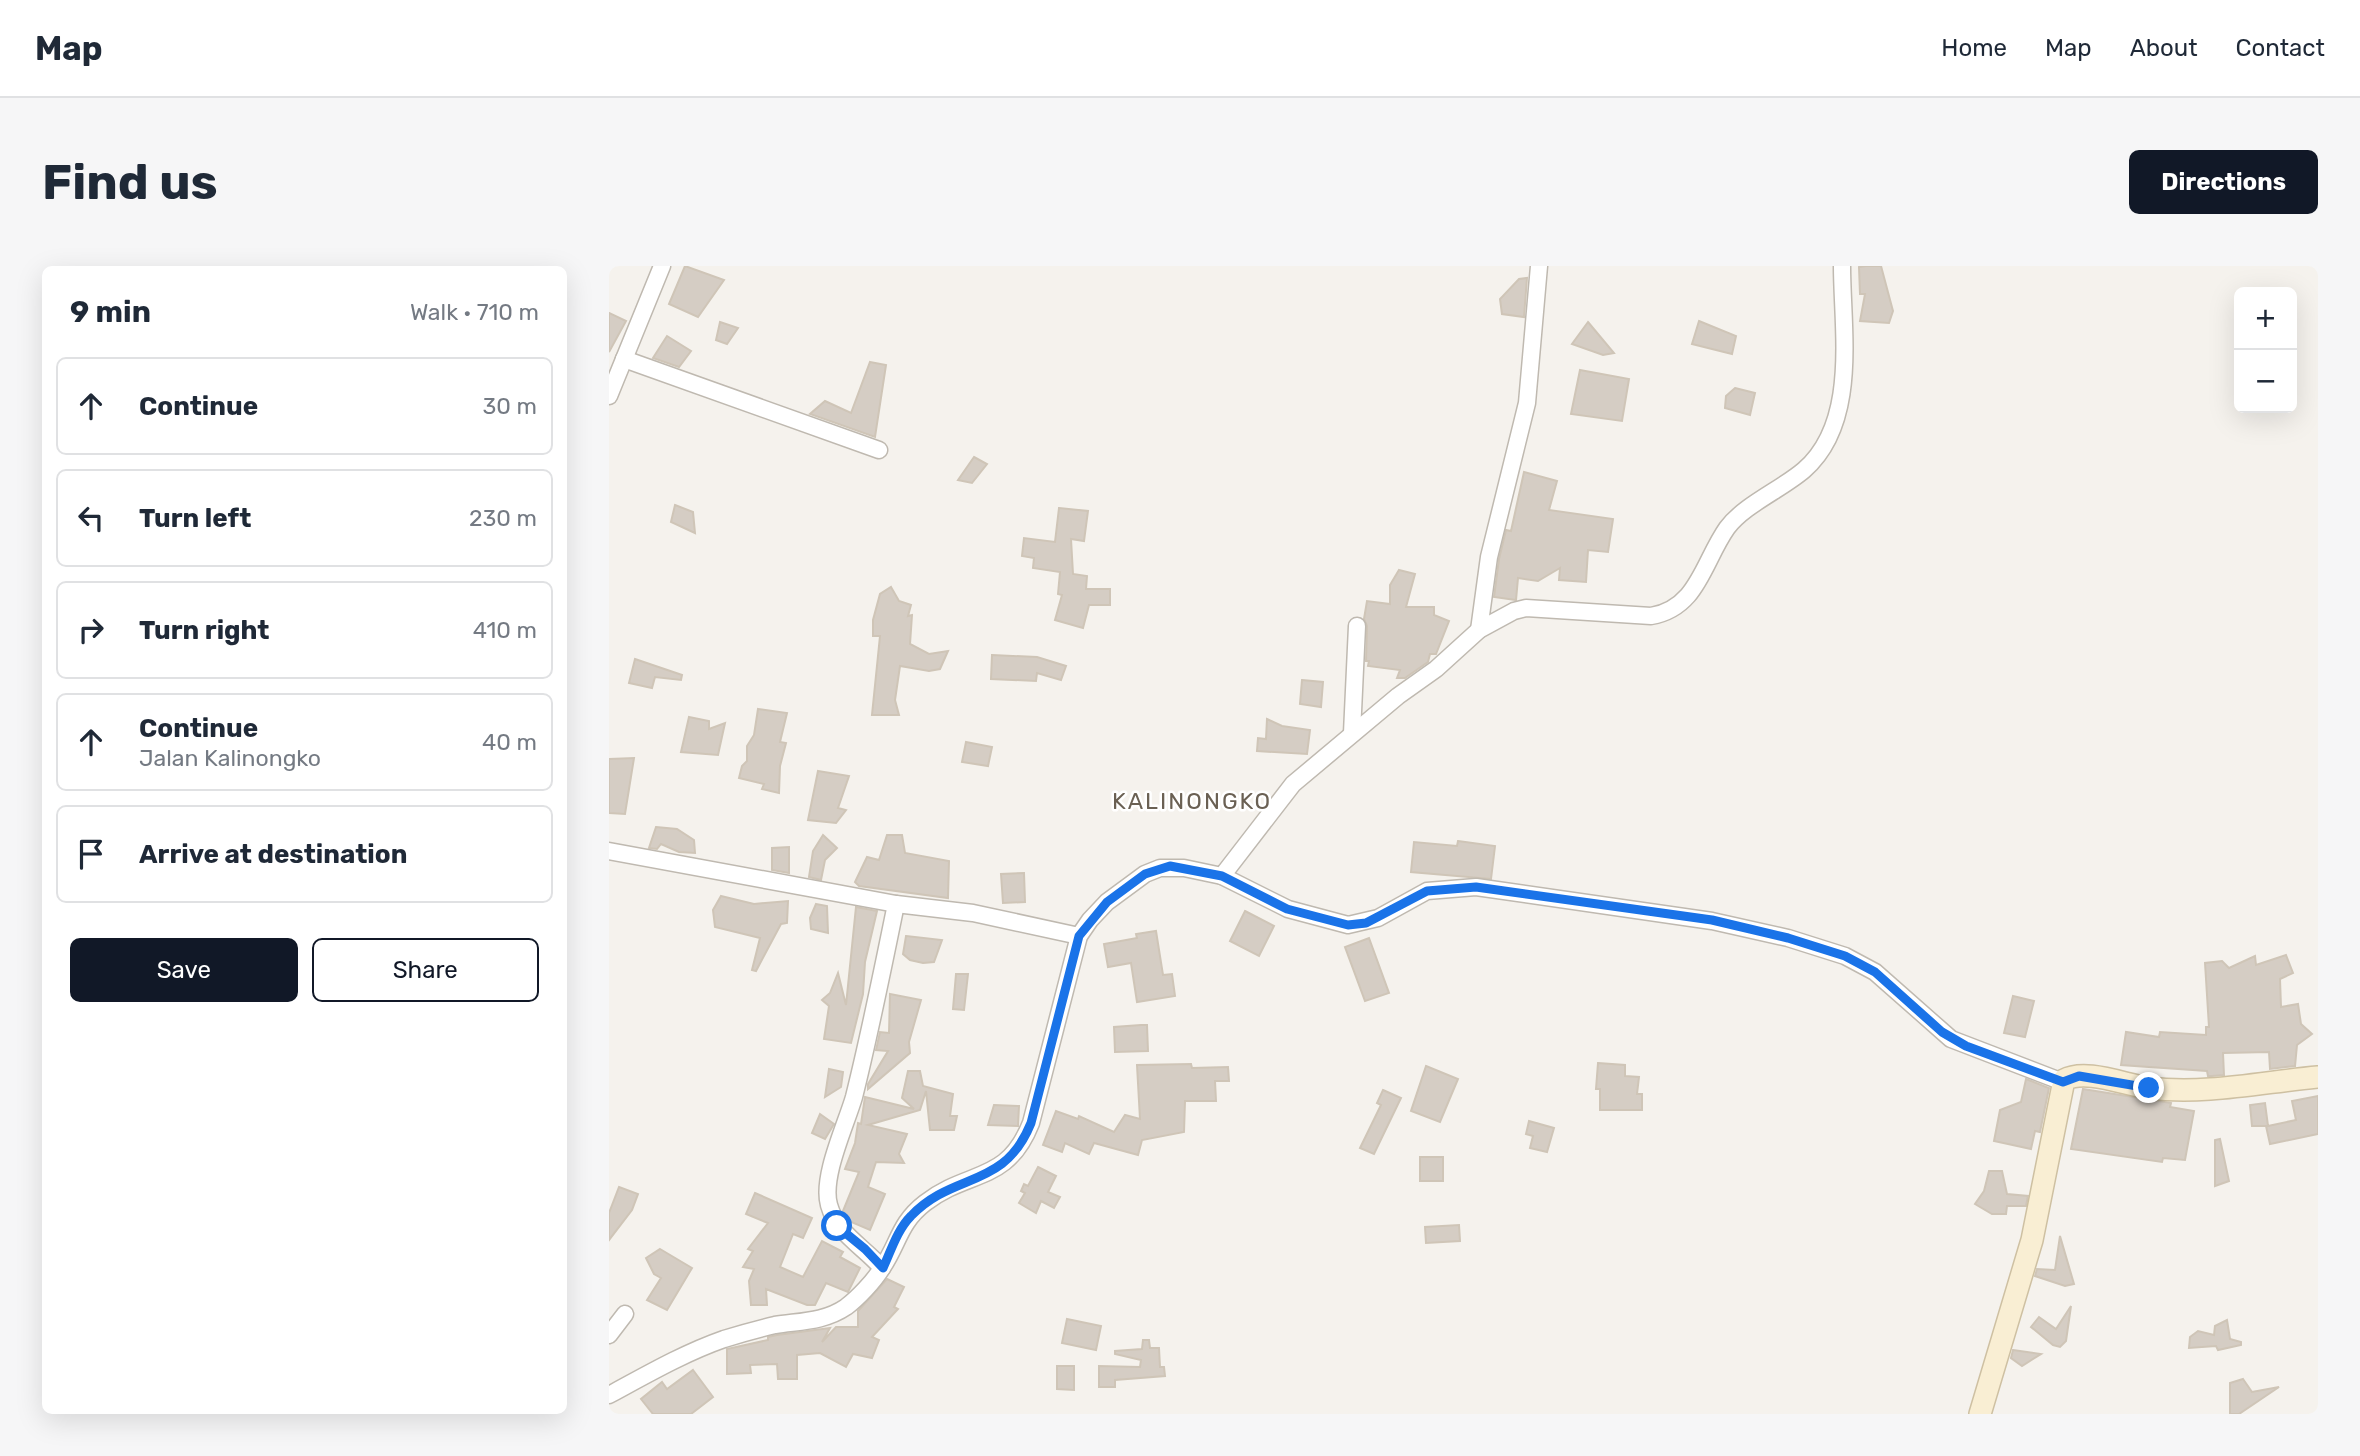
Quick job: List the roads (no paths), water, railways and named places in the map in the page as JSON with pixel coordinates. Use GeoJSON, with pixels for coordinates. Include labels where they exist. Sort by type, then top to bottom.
{"type":"FeatureCollection","features":[{"type":"Feature","properties":{"kind":"street"},"geometry":{"type":"LineString","coordinates":[[609,396],[662,266]]}},
{"type":"Feature","properties":{"kind":"street"},"geometry":{"type":"LineString","coordinates":[[1479,630],[1489,556],[1527,403],[1539,266]]}},
{"type":"Feature","properties":{"kind":"street"},"geometry":{"type":"LineString","coordinates":[[1222,876],[1293,784],[1352,733],[1436,669],[1479,630],[1514,611],[1526,608],[1651,616],[1668,612],[1684,602],[1728,527],[1804,470],[1826,440],[1837,414],[1843,375],[1842,266]]}},
{"type":"Feature","properties":{"kind":"street"},"geometry":{"type":"LineString","coordinates":[[624,359],[879,450]]}},
{"type":"Feature","properties":{"kind":"street"},"geometry":{"type":"LineString","coordinates":[[1352,733],[1357,626]]}},
{"type":"Feature","properties":{"kind":"street"},"geometry":{"type":"LineString","coordinates":[[609,851],[896,904],[973,913],[1079,936]]}},
{"type":"Feature","properties":{"kind":"street"},"geometry":{"type":"LineString","coordinates":[[609,1395],[722,1340],[775,1325],[830,1316],[848,1305],[883,1268],[902,1225],[912,1214],[942,1192],[1002,1166],[1025,1138],[1079,936],[1107,902],[1145,874],[1160,868],[1184,868],[1222,876],[1287,909],[1348,925],[1366,923],[1427,891],[1476,887],[1712,920],[1788,938],[1845,956],[1875,972],[1951,1038],[2063,1082],[2079,1076],[2149,1088],[2198,1089],[2318,1077]]}},
{"type":"Feature","properties":{"kind":"street"},"geometry":{"type":"LineString","coordinates":[[883,1268],[837,1226],[828,1201],[829,1180],[853,1099],[896,904]]}},
{"type":"Feature","properties":{"kind":"street"},"geometry":{"type":"LineString","coordinates":[[1980,1414],[2032,1240],[2063,1082]]}},
{"type":"Feature","properties":{"kind":"street"},"geometry":{"type":"LineString","coordinates":[[609,1335],[625,1314]]}},
{"type":"Feature","properties":{"kind":"district","name":"KALINONGKO"},"geometry":{"type":"Point","coordinates":[1192,801]}}]}
